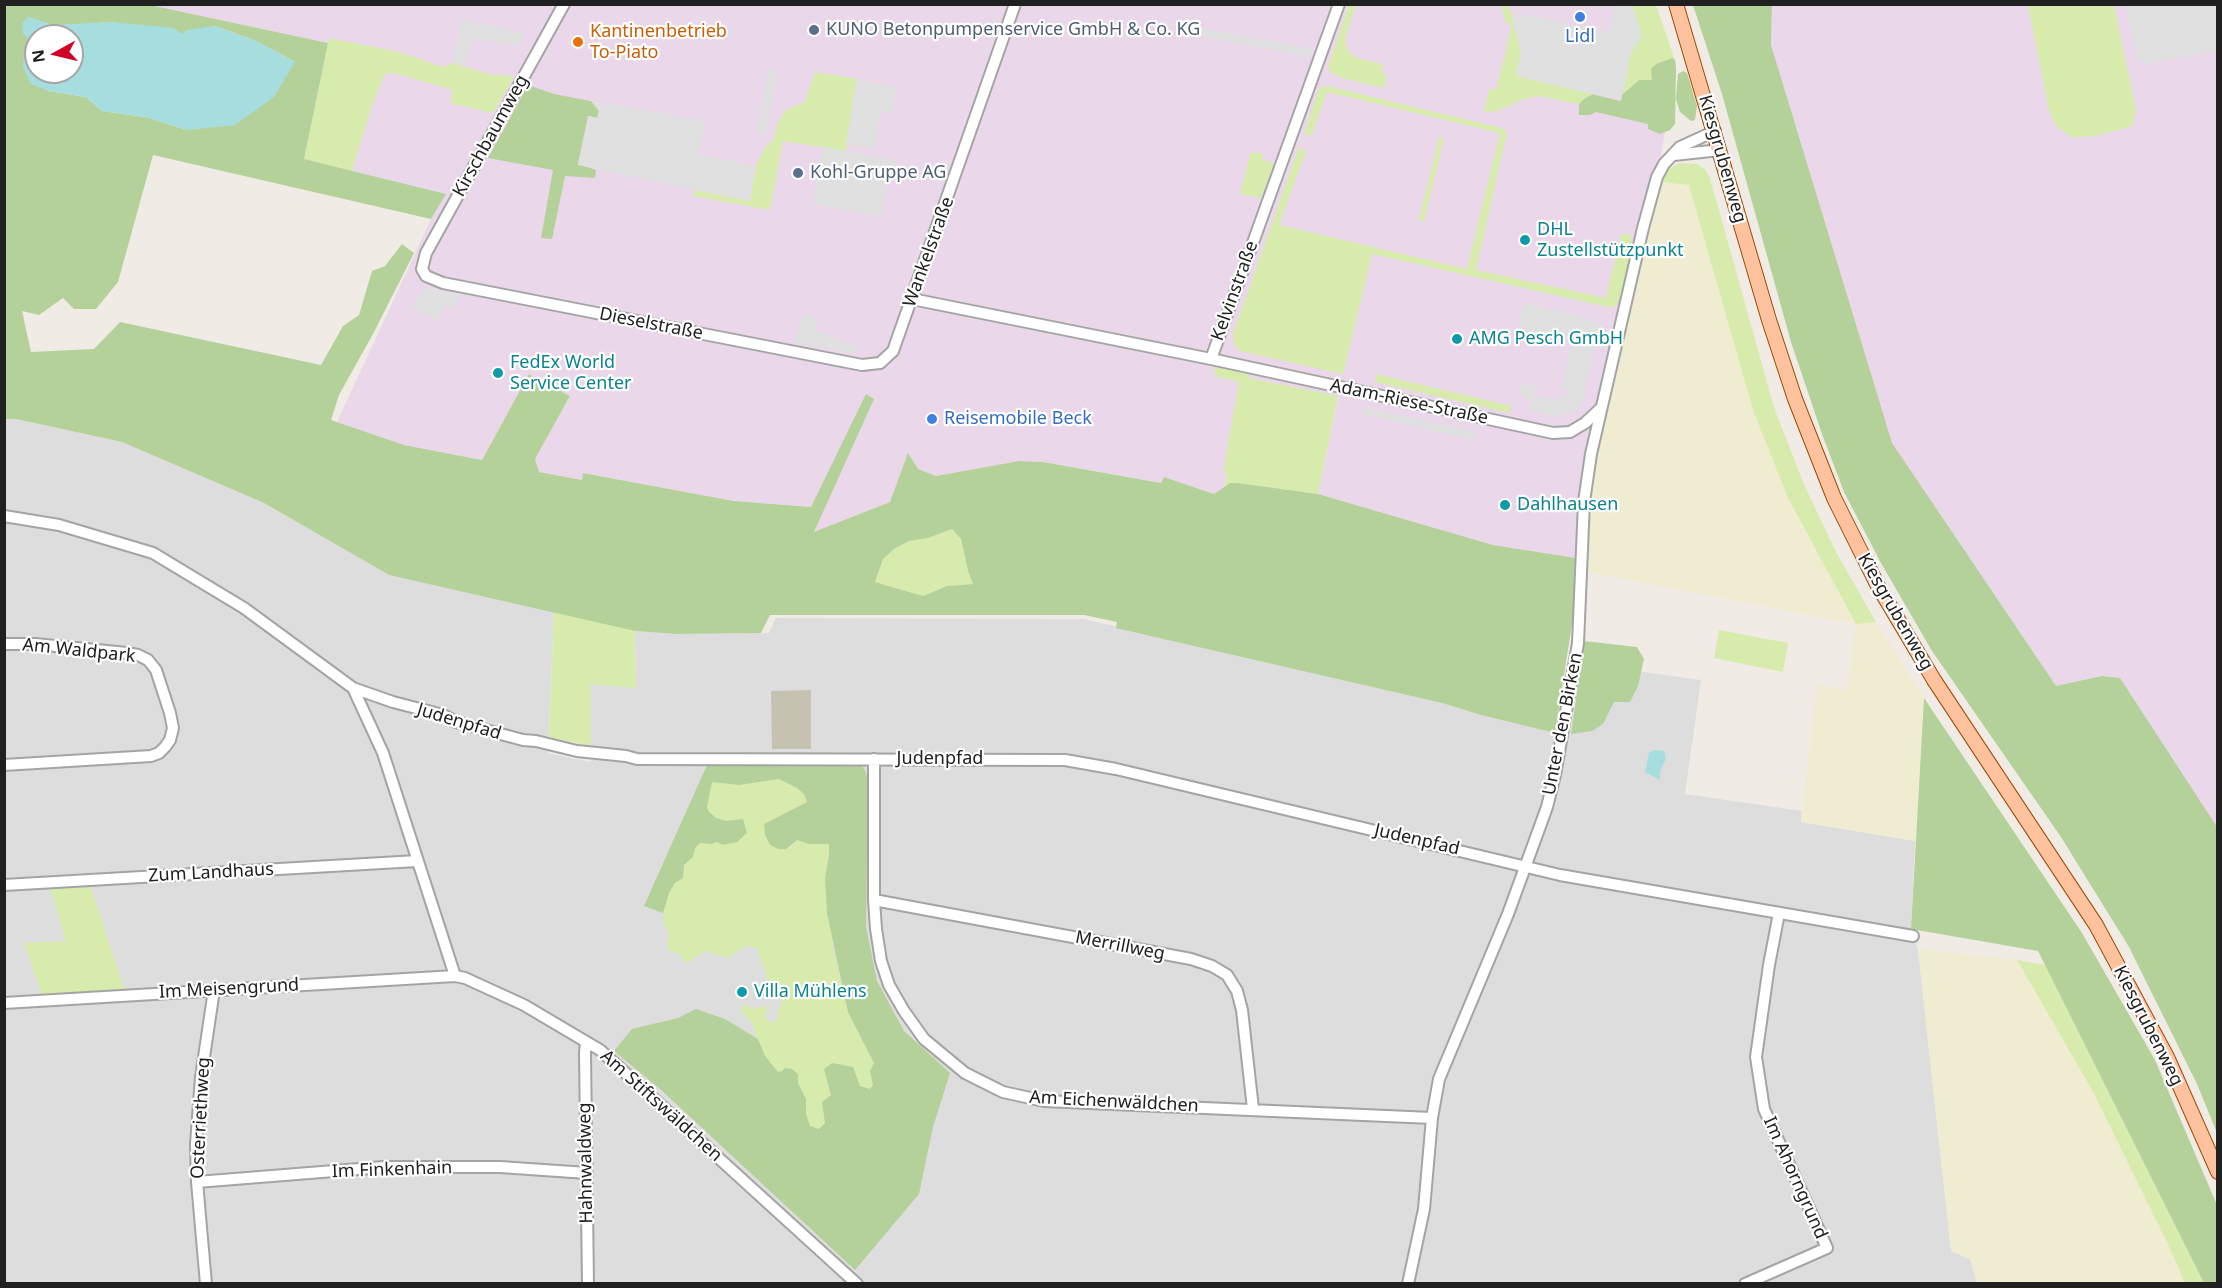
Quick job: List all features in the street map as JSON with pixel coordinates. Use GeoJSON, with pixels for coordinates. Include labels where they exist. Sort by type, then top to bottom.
{"type":"FeatureCollection","features":[{"type":"Feature","properties":{"kind":"main road","name":"Kiesgrubenweg"},"geometry":{"type":"LineString","coordinates":[[1676,4],[1750,260],[1783,365],[1834,498],[1878,586],[1934,680],[2096,925],[2167,1056],[2217,1172]]}},
{"type":"Feature","properties":{"kind":"street","name":"Kirschbaumweg"},"geometry":{"type":"LineString","coordinates":[[422,269],[426,253],[564,4]]}},
{"type":"Feature","properties":{"kind":"street","name":"Wankelstraße"},"geometry":{"type":"LineString","coordinates":[[885,360],[893,351],[912,300],[1015,4]]}},
{"type":"Feature","properties":{"kind":"street","name":"Kelvinstraße"},"geometry":{"type":"LineString","coordinates":[[912,300],[1211,359],[1339,4]]}},
{"type":"Feature","properties":{"kind":"street","name":"Unter den Birken"},"geometry":{"type":"LineString","coordinates":[[1408,1284],[1424,1209],[1432,1118],[1439,1079],[1492,954],[1547,807],[1555,775],[1578,643],[1584,502],[1591,454],[1622,312],[1657,177],[1664,164],[1680,147],[1714,131]]}},
{"type":"Feature","properties":{"kind":"street"},"geometry":{"type":"LineString","coordinates":[[1674,155],[1720,150]]}},
{"type":"Feature","properties":{"kind":"street","name":"Dieselstraße"},"geometry":{"type":"LineString","coordinates":[[422,269],[426,276],[443,283],[506,296],[862,365],[874,365],[885,360]]}},
{"type":"Feature","properties":{"kind":"street","name":"Adam-Riese-Straße"},"geometry":{"type":"LineString","coordinates":[[1211,359],[1553,433],[1570,432],[1585,423],[1600,409]]}},
{"type":"Feature","properties":{"kind":"street","name":"Judenpfad"},"geometry":{"type":"LineString","coordinates":[[4,516],[59,525],[153,553],[244,608],[353,688],[506,737],[637,759],[1065,760],[1116,769],[1560,875],[1913,936]]}},
{"type":"Feature","properties":{"kind":"street","name":"Am Waldpark"},"geometry":{"type":"LineString","coordinates":[[4,644],[35,644],[138,655],[148,660],[156,670],[173,728],[170,740],[165,747],[159,753],[150,756],[4,765]]}},
{"type":"Feature","properties":{"kind":"street"},"geometry":{"type":"LineString","coordinates":[[353,688],[383,753],[454,976]]}},
{"type":"Feature","properties":{"kind":"street","name":"Am Eichenwäldchen"},"geometry":{"type":"LineString","coordinates":[[873,759],[874,900],[881,961],[889,985],[924,1039],[965,1073],[1003,1092],[1044,1101],[1432,1118]]}},
{"type":"Feature","properties":{"kind":"street","name":"Zum Landhaus"},"geometry":{"type":"LineString","coordinates":[[4,885],[417,861]]}},
{"type":"Feature","properties":{"kind":"street","name":"Merrillweg"},"geometry":{"type":"LineString","coordinates":[[874,900],[1191,959],[1212,966],[1227,975],[1236,991],[1242,1010],[1253,1109]]}},
{"type":"Feature","properties":{"kind":"street","name":"Im Ahorngrund"},"geometry":{"type":"LineString","coordinates":[[1745,1284],[1827,1248],[1764,1109],[1756,1058],[1779,913]]}},
{"type":"Feature","properties":{"kind":"street","name":"Im Meisengrund"},"geometry":{"type":"LineString","coordinates":[[4,1003],[454,976]]}},
{"type":"Feature","properties":{"kind":"street","name":"Am Stiftswäldchen"},"geometry":{"type":"LineString","coordinates":[[454,976],[477,982],[524,1005],[600,1050],[857,1284]]}},
{"type":"Feature","properties":{"kind":"street","name":"Osterriethweg"},"geometry":{"type":"LineString","coordinates":[[206,1284],[196,1182],[196,1144],[201,1077],[214,990]]}},
{"type":"Feature","properties":{"kind":"street","name":"Hahnwaldweg"},"geometry":{"type":"LineString","coordinates":[[586,1043],[588,1284]]}},
{"type":"Feature","properties":{"kind":"street","name":"Im Finkenhain"},"geometry":{"type":"LineString","coordinates":[[196,1182],[384,1167],[500,1167],[587,1173]]}},
{"type":"Feature","properties":{"kind":"shaded area"},"geometry":{"type":"Polygon","coordinates":[[[150,5],[1652,5],[1661,48],[1665,132],[1661,156],[1652,177],[1622,297],[1576,558],[1493,545],[1318,494],[1338,397],[1248,378],[1224,488],[1214,494],[1164,477],[1162,483],[1043,462],[1019,461],[936,476],[918,469],[890,502],[814,533],[825,506],[734,501],[583,473],[582,480],[539,472],[535,459],[570,396],[529,374],[482,460],[404,445],[337,422],[431,219],[445,194],[304,159],[328,43],[150,5]]]}},
{"type":"Feature","properties":{"kind":"shaded area"},"geometry":{"type":"Polygon","coordinates":[[[1612,5],[1632,5],[1642,36],[1631,52],[1621,101],[1516,76],[1521,52],[1511,12],[1609,32],[1614,9],[1612,5]]]}},
{"type":"Feature","properties":{"kind":"shaded area"},"geometry":{"type":"Polygon","coordinates":[[[1772,5],[2217,5],[2217,939],[1863,446],[1771,45],[1772,5]]]}},
{"type":"Feature","properties":{"kind":"shaded area"},"geometry":{"type":"Polygon","coordinates":[[[2126,5],[2217,5],[2217,50],[2145,64],[2137,58],[2126,5]]]}},
{"type":"Feature","properties":{"kind":"shaded area"},"geometry":{"type":"Polygon","coordinates":[[[462,20],[524,33],[519,46],[473,39],[465,66],[451,63],[462,20]]]}},
{"type":"Feature","properties":{"kind":"shaded area"},"geometry":{"type":"Polygon","coordinates":[[[1181,24],[1312,49],[1310,57],[1180,32],[1181,24]]]}},
{"type":"Feature","properties":{"kind":"shaded area"},"geometry":{"type":"Polygon","coordinates":[[[768,69],[778,70],[766,135],[756,133],[768,69]]]}},
{"type":"Feature","properties":{"kind":"shaded area"},"geometry":{"type":"Polygon","coordinates":[[[857,79],[896,87],[892,113],[880,111],[875,149],[846,144],[857,79]]]}},
{"type":"Feature","properties":{"kind":"shaded area"},"geometry":{"type":"Polygon","coordinates":[[[591,101],[705,121],[698,154],[756,166],[750,201],[578,165],[589,116],[597,118],[599,111],[591,101]]]}},
{"type":"Feature","properties":{"kind":"shaded area"},"geometry":{"type":"Polygon","coordinates":[[[823,147],[896,160],[893,181],[888,180],[881,217],[813,204],[823,147]]]}},
{"type":"Feature","properties":{"kind":"shaded area"},"geometry":{"type":"Polygon","coordinates":[[[1662,182],[1689,185],[1755,413],[1788,498],[1856,624],[1587,572],[1597,451],[1634,286],[1662,182]]]}},
{"type":"Feature","properties":{"kind":"shaded area"},"geometry":{"type":"Polygon","coordinates":[[[425,287],[461,294],[453,309],[445,305],[437,321],[412,307],[425,287]]]}},
{"type":"Feature","properties":{"kind":"shaded area"},"geometry":{"type":"Polygon","coordinates":[[[1524,303],[1583,317],[1600,324],[1582,404],[1576,411],[1554,416],[1530,410],[1531,403],[1519,391],[1521,384],[1536,387],[1534,395],[1555,399],[1565,396],[1568,390],[1561,388],[1572,342],[1518,329],[1524,303]]]}},
{"type":"Feature","properties":{"kind":"shaded area"},"geometry":{"type":"Polygon","coordinates":[[[804,313],[819,319],[814,330],[860,347],[857,354],[793,342],[804,313]]]}},
{"type":"Feature","properties":{"kind":"shaded area"},"geometry":{"type":"Polygon","coordinates":[[[1364,407],[1474,432],[1473,440],[1362,414],[1364,407]]]}},
{"type":"Feature","properties":{"kind":"shaded area"},"geometry":{"type":"Polygon","coordinates":[[[4,419],[16,419],[122,442],[264,503],[389,575],[554,612],[548,753],[591,762],[591,683],[636,687],[635,631],[676,634],[769,633],[776,618],[1084,619],[1442,703],[1481,715],[1569,736],[1581,663],[1701,680],[1685,794],[1802,811],[1801,822],[1915,841],[1911,929],[1918,949],[1951,1251],[1970,1259],[1977,1283],[5,1283],[4,419]]]}},
{"type":"Feature","properties":{"kind":"shaded area"},"geometry":{"type":"Polygon","coordinates":[[[1876,622],[1924,698],[1915,841],[1801,822],[1817,685],[1846,690],[1856,624],[1876,622]]]}},
{"type":"Feature","properties":{"kind":"shaded area"},"geometry":{"type":"Polygon","coordinates":[[[811,690],[811,749],[772,749],[771,691],[811,690]]]}},
{"type":"Feature","properties":{"kind":"shaded area"},"geometry":{"type":"Polygon","coordinates":[[[1918,949],[2017,960],[2093,1092],[2185,1283],[1977,1283],[1970,1259],[1951,1251],[1918,949]]]}},
{"type":"Feature","properties":{"kind":"green space"},"geometry":{"type":"Polygon","coordinates":[[[4,5],[150,5],[328,43],[304,159],[446,194],[431,219],[153,155],[118,282],[96,309],[74,309],[63,298],[39,315],[22,311],[31,352],[94,349],[120,322],[321,365],[343,326],[359,315],[372,271],[385,266],[402,244],[414,253],[339,395],[331,420],[404,445],[482,460],[529,374],[570,396],[535,459],[539,472],[582,480],[583,473],[734,501],[811,507],[866,394],[874,399],[814,532],[890,502],[908,453],[918,469],[936,476],[1019,461],[1043,462],[1161,483],[1164,477],[1214,494],[1230,483],[1238,483],[1318,494],[1493,545],[1576,558],[1574,611],[1555,733],[1442,703],[1116,628],[1117,622],[1084,615],[770,615],[761,633],[676,634],[635,631],[389,575],[264,503],[122,442],[16,419],[5,419],[4,5]],[[28,17],[30,24],[24,24],[24,84],[43,84],[48,91],[86,97],[102,111],[145,117],[188,130],[295,62],[256,41],[215,26],[183,34],[111,22],[48,24],[28,17]],[[952,529],[928,538],[909,541],[894,549],[883,559],[875,582],[923,596],[947,586],[973,584],[961,539],[952,529]]]}},
{"type":"Feature","properties":{"kind":"green space"},"geometry":{"type":"Polygon","coordinates":[[[1349,5],[1356,5],[1345,39],[1347,49],[1353,56],[1383,64],[1381,73],[1387,74],[1384,88],[1338,77],[1330,72],[1328,67],[1349,5]]]}},
{"type":"Feature","properties":{"kind":"green space"},"geometry":{"type":"Polygon","coordinates":[[[1501,5],[1509,6],[1521,52],[1516,76],[1593,94],[1579,104],[1538,96],[1521,100],[1498,111],[1484,112],[1489,89],[1496,90],[1512,25],[1506,23],[1501,5]]]}},
{"type":"Feature","properties":{"kind":"green space"},"geometry":{"type":"Polygon","coordinates":[[[1632,5],[1656,5],[1675,60],[1672,58],[1656,64],[1650,82],[1639,80],[1622,95],[1631,52],[1642,36],[1632,5]]]}},
{"type":"Feature","properties":{"kind":"green space"},"geometry":{"type":"Polygon","coordinates":[[[1693,5],[1772,5],[1771,45],[1892,443],[2056,686],[2102,676],[2120,678],[2217,827],[2217,1133],[2197,1084],[2129,947],[2061,837],[1932,651],[1881,563],[1844,492],[1791,342],[1722,94],[1693,5]]]}},
{"type":"Feature","properties":{"kind":"green space"},"geometry":{"type":"Polygon","coordinates":[[[2028,5],[2114,5],[2136,110],[2132,126],[2099,135],[2073,138],[2056,126],[2049,111],[2028,5]]]}},
{"type":"Feature","properties":{"kind":"green space"},"geometry":{"type":"Polygon","coordinates":[[[329,38],[398,52],[444,67],[451,63],[493,75],[514,76],[493,113],[450,103],[453,90],[394,73],[385,74],[371,108],[352,171],[304,159],[329,38]]]}},
{"type":"Feature","properties":{"kind":"green space"},"geometry":{"type":"Polygon","coordinates":[[[1672,58],[1675,60],[1676,68],[1675,124],[1670,130],[1660,134],[1648,129],[1648,124],[1596,112],[1590,115],[1579,115],[1579,104],[1584,99],[1593,94],[1620,101],[1622,95],[1639,80],[1652,80],[1651,69],[1656,64],[1672,58]]]}},
{"type":"Feature","properties":{"kind":"green space"},"geometry":{"type":"Polygon","coordinates":[[[1683,71],[1687,73],[1697,106],[1695,120],[1691,121],[1680,112],[1676,99],[1678,74],[1683,71]]]}},
{"type":"Feature","properties":{"kind":"green space"},"geometry":{"type":"Polygon","coordinates":[[[815,72],[857,79],[846,151],[783,141],[770,210],[693,196],[694,190],[749,201],[756,166],[764,149],[774,138],[777,124],[786,110],[805,102],[815,72]]]}},
{"type":"Feature","properties":{"kind":"green space"},"geometry":{"type":"Polygon","coordinates":[[[528,85],[554,94],[591,101],[599,111],[597,118],[588,116],[578,164],[596,170],[595,178],[565,176],[552,239],[541,238],[553,170],[488,158],[528,85]]]}},
{"type":"Feature","properties":{"kind":"green space"},"geometry":{"type":"Polygon","coordinates":[[[1327,86],[1501,128],[1507,132],[1476,270],[1606,298],[1621,235],[1629,233],[1632,255],[1622,297],[1613,308],[1372,254],[1343,374],[1240,351],[1234,344],[1233,334],[1299,147],[1306,151],[1279,225],[1467,269],[1500,133],[1327,92],[1311,136],[1304,134],[1318,91],[1327,86]]]}},
{"type":"Feature","properties":{"kind":"green space"},"geometry":{"type":"Polygon","coordinates":[[[1439,137],[1444,138],[1424,221],[1419,220],[1439,137]]]}},
{"type":"Feature","properties":{"kind":"green space"},"geometry":{"type":"Polygon","coordinates":[[[1251,152],[1263,154],[1262,160],[1274,163],[1261,198],[1240,194],[1251,152]]]}},
{"type":"Feature","properties":{"kind":"green space"},"geometry":{"type":"Polygon","coordinates":[[[1679,163],[1697,164],[1705,169],[1710,178],[1774,407],[1803,482],[1836,552],[1876,622],[1856,624],[1788,498],[1753,410],[1689,185],[1662,182],[1668,170],[1679,163]]]}},
{"type":"Feature","properties":{"kind":"green space"},"geometry":{"type":"Polygon","coordinates":[[[1215,367],[1249,374],[1249,378],[1338,396],[1318,494],[1238,483],[1230,483],[1224,488],[1227,473],[1223,472],[1239,382],[1215,376],[1215,367]]]}},
{"type":"Feature","properties":{"kind":"green space"},"geometry":{"type":"Polygon","coordinates":[[[1376,374],[1511,406],[1511,410],[1509,413],[1375,382],[1376,374]]]}},
{"type":"Feature","properties":{"kind":"green space"},"geometry":{"type":"Polygon","coordinates":[[[952,529],[961,539],[968,571],[974,584],[947,586],[923,596],[875,582],[883,559],[894,549],[909,541],[928,538],[952,529]]]}},
{"type":"Feature","properties":{"kind":"green space"},"geometry":{"type":"Polygon","coordinates":[[[554,612],[635,631],[636,688],[591,684],[591,746],[549,737],[554,612]]]}},
{"type":"Feature","properties":{"kind":"green space"},"geometry":{"type":"Polygon","coordinates":[[[1719,630],[1788,643],[1783,672],[1714,658],[1719,630]]]}},
{"type":"Feature","properties":{"kind":"green space"},"geometry":{"type":"Polygon","coordinates":[[[1584,641],[1637,647],[1644,659],[1638,686],[1630,702],[1614,702],[1603,724],[1592,731],[1571,734],[1584,641]]]}},
{"type":"Feature","properties":{"kind":"green space"},"geometry":{"type":"Polygon","coordinates":[[[1924,698],[2082,933],[2155,1060],[2217,1205],[2217,1283],[2204,1283],[2038,951],[1911,929],[1924,698]]]}},
{"type":"Feature","properties":{"kind":"green space"},"geometry":{"type":"Polygon","coordinates":[[[860,764],[865,770],[868,781],[866,927],[877,981],[904,1031],[950,1073],[933,1127],[919,1194],[855,1270],[659,1088],[614,1051],[632,1029],[678,1018],[696,1009],[725,1019],[758,1039],[765,1056],[778,1072],[785,1068],[792,1069],[798,1074],[798,1083],[806,1099],[806,1114],[810,1126],[819,1129],[825,1123],[822,1102],[831,1095],[824,1069],[832,1063],[853,1067],[860,1086],[870,1089],[873,1085],[870,1071],[874,1063],[848,1012],[827,913],[825,879],[829,844],[809,844],[797,840],[786,849],[778,849],[770,845],[765,835],[764,824],[807,802],[804,794],[797,788],[779,779],[739,785],[712,782],[707,807],[709,812],[716,818],[726,821],[743,819],[747,833],[737,842],[723,845],[717,842],[700,843],[695,848],[693,857],[684,865],[683,878],[675,883],[669,893],[663,913],[644,906],[707,765],[860,764]]]}},
{"type":"Feature","properties":{"kind":"green space"},"geometry":{"type":"Polygon","coordinates":[[[779,779],[797,788],[804,794],[807,802],[764,824],[792,846],[797,840],[809,844],[829,844],[825,879],[833,947],[848,1012],[874,1064],[870,1071],[873,1085],[870,1089],[860,1086],[856,1074],[824,1069],[831,1095],[822,1102],[825,1123],[819,1129],[810,1126],[806,1114],[806,1099],[798,1083],[798,1074],[778,1072],[765,1056],[751,1022],[742,1013],[741,1007],[746,1005],[752,1009],[765,1006],[767,1008],[765,1018],[767,1021],[775,1022],[778,1019],[778,1008],[782,1006],[781,999],[774,999],[770,995],[765,970],[756,947],[745,946],[728,958],[706,951],[684,962],[680,954],[668,950],[669,932],[664,925],[663,913],[669,893],[684,875],[684,865],[693,857],[695,848],[700,843],[717,842],[734,819],[726,821],[716,818],[709,812],[707,807],[712,782],[754,783],[779,779]]]}},
{"type":"Feature","properties":{"kind":"green space"},"geometry":{"type":"Polygon","coordinates":[[[91,887],[124,989],[42,995],[24,943],[66,941],[50,888],[91,887]]]}},
{"type":"Feature","properties":{"kind":"green space"},"geometry":{"type":"Polygon","coordinates":[[[2017,960],[2045,965],[2204,1283],[2185,1283],[2093,1092],[2017,960]]]}},
{"type":"Feature","properties":{"kind":"water"},"geometry":{"type":"Polygon","coordinates":[[[28,17],[51,24],[24,24],[23,34],[22,23],[28,17]]]}},
{"type":"Feature","properties":{"kind":"water"},"geometry":{"type":"Polygon","coordinates":[[[111,22],[174,28],[182,34],[187,30],[215,26],[256,41],[295,62],[274,97],[235,125],[188,130],[145,117],[102,111],[86,97],[48,91],[31,84],[84,84],[84,24],[73,24],[111,22]]]}},
{"type":"Feature","properties":{"kind":"water"},"geometry":{"type":"Polygon","coordinates":[[[1654,750],[1664,751],[1666,759],[1660,771],[1660,780],[1645,772],[1649,753],[1654,750]]]}},
{"type":"Feature","properties":{"kind":"place","name":"Lidl"},"geometry":{"type":"Point","coordinates":[1580,17]}},
{"type":"Feature","properties":{"kind":"place","name":"KUNO Betonpumpenservice GmbH & Co. KG"},"geometry":{"type":"Point","coordinates":[814,30]}},
{"type":"Feature","properties":{"kind":"place","name":"Kantinenbetrieb To-Piato"},"geometry":{"type":"Point","coordinates":[578,42]}},
{"type":"Feature","properties":{"kind":"place","name":"Kohl-Gruppe AG"},"geometry":{"type":"Point","coordinates":[798,173]}},
{"type":"Feature","properties":{"kind":"place","name":"DHL Zustellstützpunkt"},"geometry":{"type":"Point","coordinates":[1525,240]}},
{"type":"Feature","properties":{"kind":"place","name":"AMG Pesch GmbH"},"geometry":{"type":"Point","coordinates":[1457,339]}},
{"type":"Feature","properties":{"kind":"place","name":"FedEx World Service Center"},"geometry":{"type":"Point","coordinates":[498,373]}},
{"type":"Feature","properties":{"kind":"place","name":"Reisemobile Beck"},"geometry":{"type":"Point","coordinates":[932,419]}},
{"type":"Feature","properties":{"kind":"place","name":"Dahlhausen"},"geometry":{"type":"Point","coordinates":[1505,505]}},
{"type":"Feature","properties":{"kind":"place","name":"Villa Mühlens"},"geometry":{"type":"Point","coordinates":[742,992]}}]}
